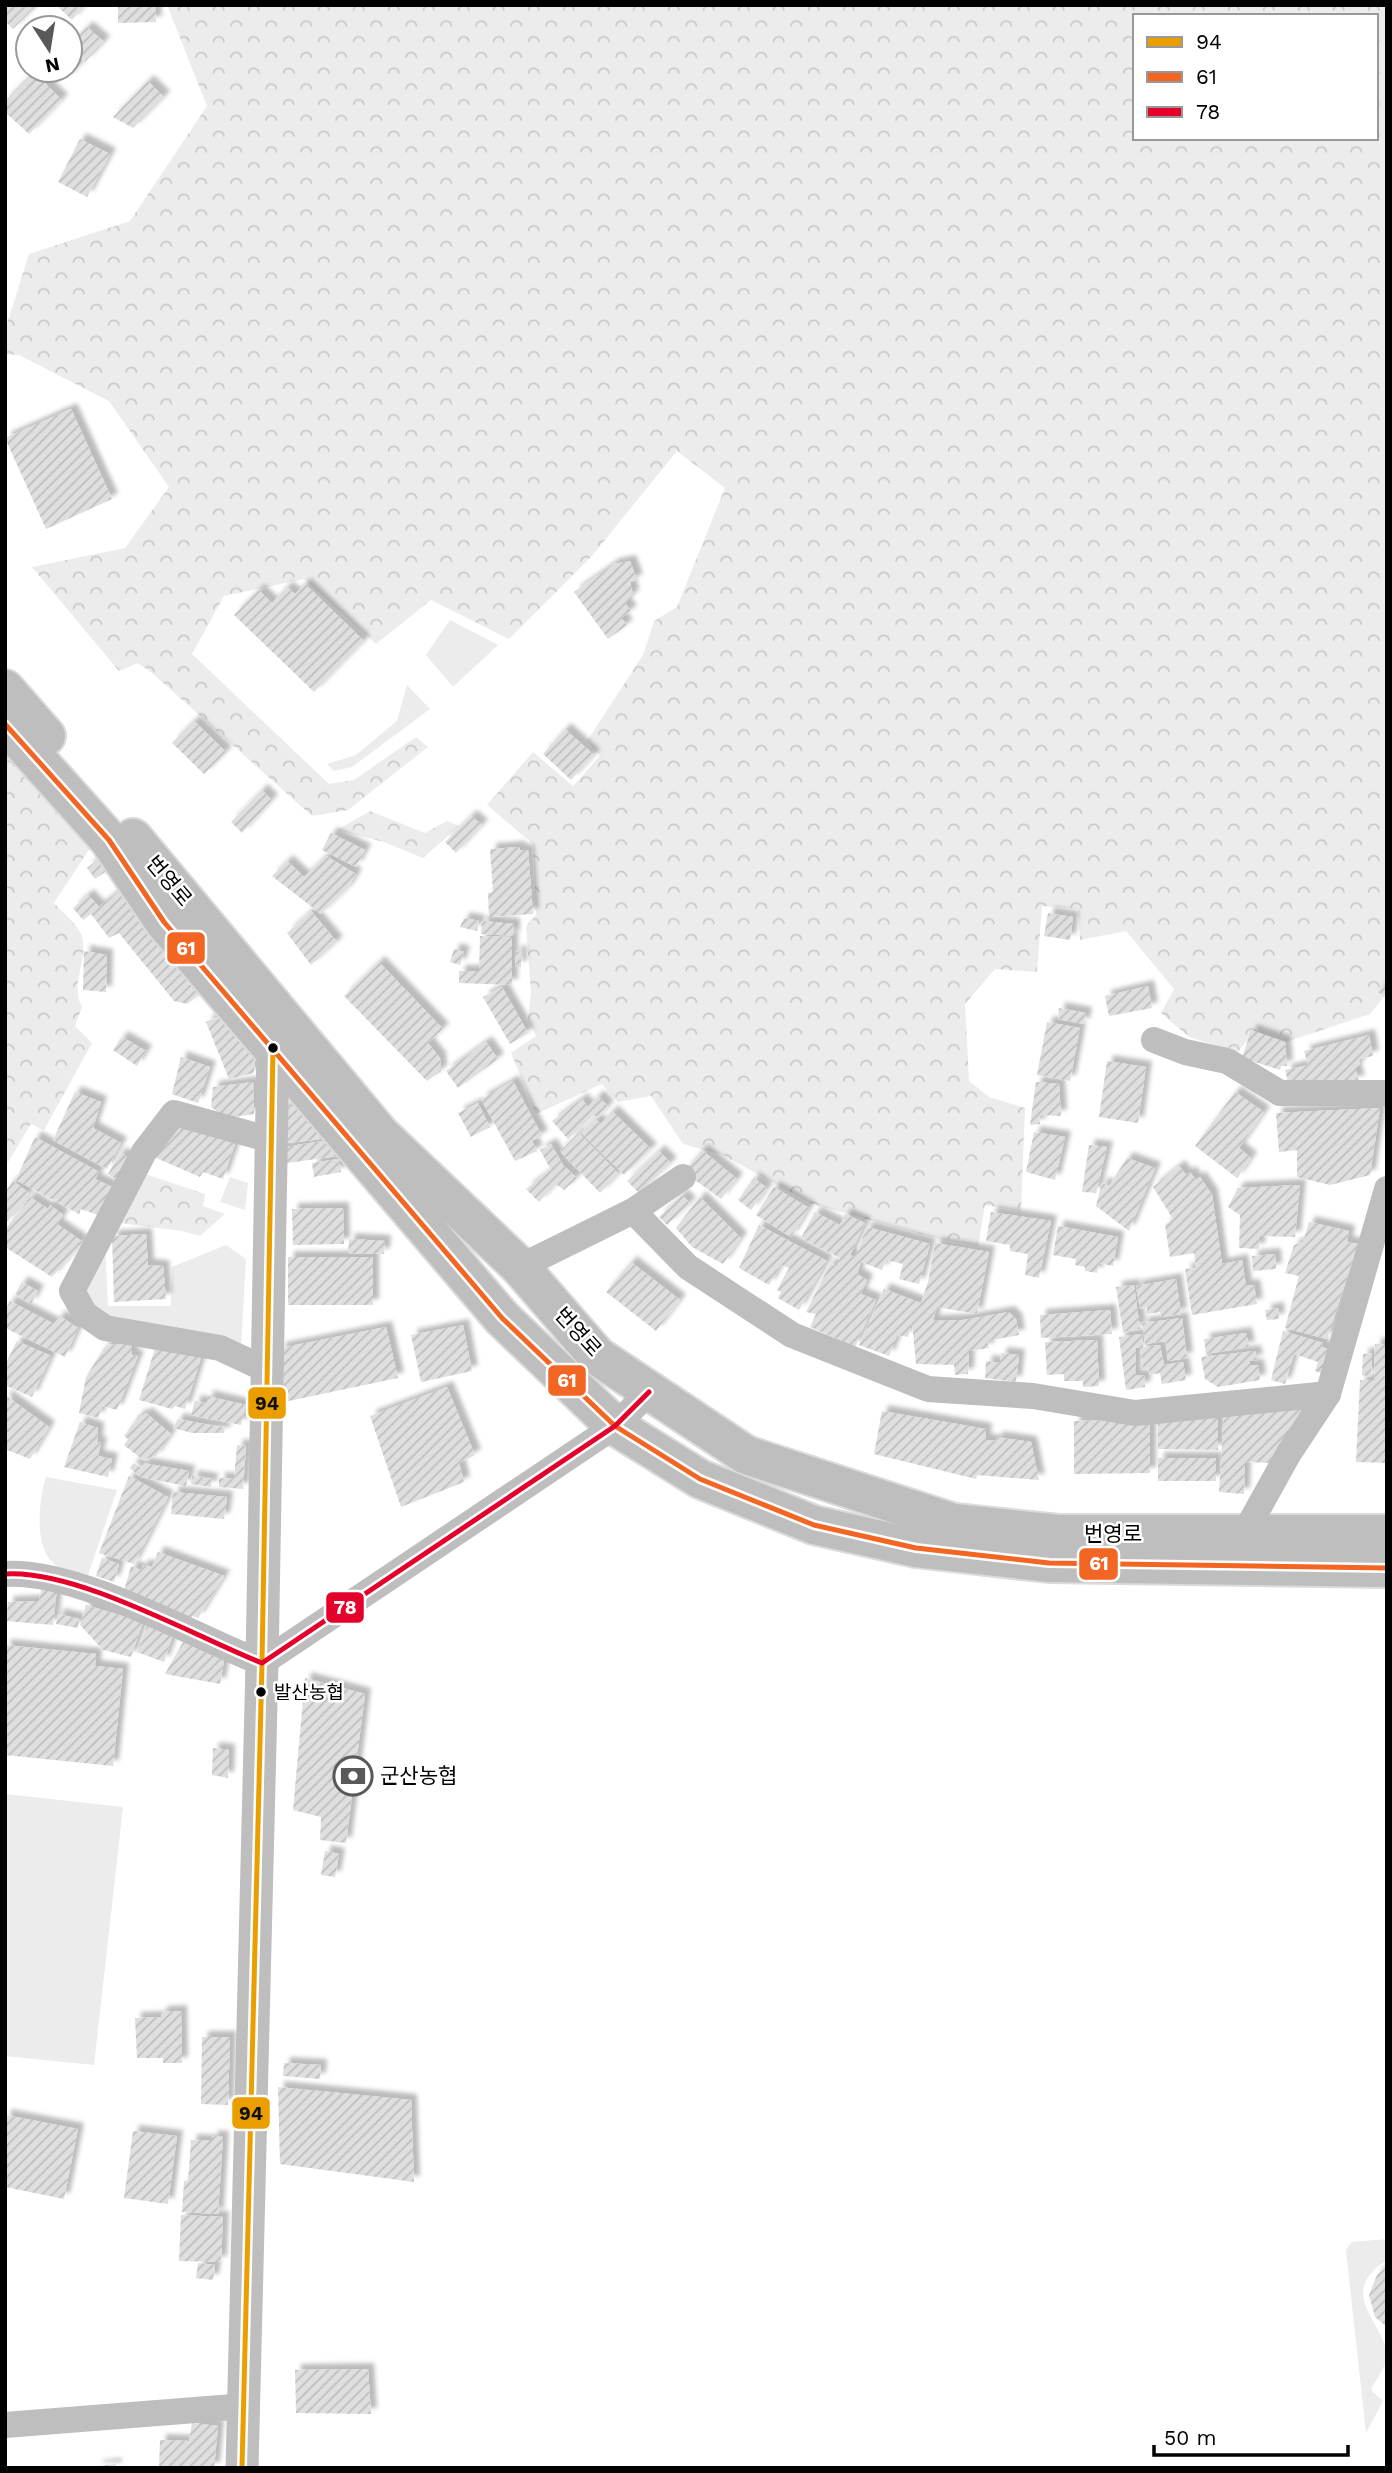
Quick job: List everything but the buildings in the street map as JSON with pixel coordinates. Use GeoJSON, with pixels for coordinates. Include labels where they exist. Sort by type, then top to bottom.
{"type":"FeatureCollection","features":[{"type":"Feature","properties":{"kind":"main road","name":"번영로"},"geometry":{"type":"LineString","coordinates":[[5,689],[380,1134],[520,1267],[597,1356],[746,1455],[954,1523],[1044,1533],[1387,1534]]}},
{"type":"Feature","properties":{"kind":"main road","name":"번영로"},"geometry":{"type":"LineString","coordinates":[[5,724],[109,841],[164,922],[502,1318],[615,1426],[700,1479],[814,1525],[916,1548],[1049,1563],[1387,1568]]}},
{"type":"Feature","properties":{"kind":"street"},"geometry":{"type":"LineString","coordinates":[[1154,1040],[1185,1052],[1227,1061],[1280,1093],[1387,1093]]}},
{"type":"Feature","properties":{"kind":"street"},"geometry":{"type":"LineString","coordinates":[[242,2468],[246,2406],[262,1664],[272,1048]]}},
{"type":"Feature","properties":{"kind":"street"},"geometry":{"type":"LineString","coordinates":[[267,1370],[219,1348],[105,1328],[85,1314],[72,1291],[144,1152],[174,1113],[271,1140]]}},
{"type":"Feature","properties":{"kind":"street"},"geometry":{"type":"LineString","coordinates":[[520,1267],[634,1211],[683,1177]]}},
{"type":"Feature","properties":{"kind":"street"},"geometry":{"type":"LineString","coordinates":[[1244,1534],[1289,1453],[1328,1394],[1387,1189]]}},
{"type":"Feature","properties":{"kind":"street"},"geometry":{"type":"LineString","coordinates":[[634,1211],[688,1268],[792,1335],[928,1389],[1033,1396],[1135,1413],[1328,1394]]}},
{"type":"Feature","properties":{"kind":"street"},"geometry":{"type":"LineString","coordinates":[[262,1664],[615,1426],[649,1392]]}},
{"type":"Feature","properties":{"kind":"street"},"geometry":{"type":"LineString","coordinates":[[5,1574],[46,1576],[90,1591],[262,1664]]}},
{"type":"Feature","properties":{"kind":"street"},"geometry":{"type":"LineString","coordinates":[[5,2425],[246,2406]]}},
{"type":"Feature","properties":{"kind":"green space"},"geometry":{"type":"Polygon","coordinates":[[[167,5],[1387,5],[1387,993],[1370,1014],[1274,1046],[1249,1038],[1238,1052],[1189,1037],[1161,1013],[1174,989],[1126,931],[1080,940],[1078,909],[1042,906],[1037,972],[995,969],[965,1004],[969,1081],[989,1097],[1025,1108],[1021,1211],[985,1205],[978,1246],[939,1239],[812,1204],[723,1155],[683,1144],[651,1096],[618,1102],[602,1084],[536,1114],[511,1053],[536,1036],[528,1020],[531,992],[526,926],[536,915],[533,844],[487,805],[533,752],[573,786],[600,756],[587,741],[643,655],[654,621],[677,607],[725,488],[677,451],[591,557],[509,639],[431,600],[376,644],[304,579],[224,596],[192,654],[329,784],[354,780],[416,737],[428,747],[348,810],[312,816],[152,673],[138,663],[119,671],[32,567],[125,548],[169,487],[109,401],[19,355],[5,354],[5,330],[29,254],[130,221],[207,106],[167,5]]]}},
{"type":"Feature","properties":{"kind":"green space"},"geometry":{"type":"Polygon","coordinates":[[[450,620],[498,645],[453,687],[426,655],[450,620]]]}},
{"type":"Feature","properties":{"kind":"green space"},"geometry":{"type":"Polygon","coordinates":[[[407,685],[430,709],[352,767],[334,771],[327,764],[356,755],[397,721],[407,685]]]}},
{"type":"Feature","properties":{"kind":"green space"},"geometry":{"type":"Polygon","coordinates":[[[5,743],[92,845],[54,903],[75,925],[83,941],[77,989],[82,1007],[75,1026],[92,1043],[44,1130],[31,1124],[5,1167],[5,743]]]}},
{"type":"Feature","properties":{"kind":"green space"},"geometry":{"type":"Polygon","coordinates":[[[370,811],[425,833],[447,821],[459,826],[423,858],[384,842],[337,830],[370,811]]]}},
{"type":"Feature","properties":{"kind":"green space"},"geometry":{"type":"Polygon","coordinates":[[[142,1173],[205,1194],[203,1206],[225,1214],[200,1236],[182,1231],[111,1222],[142,1173]]]}},
{"type":"Feature","properties":{"kind":"green space"},"geometry":{"type":"Polygon","coordinates":[[[230,1177],[248,1183],[245,1210],[220,1202],[230,1177]]]}},
{"type":"Feature","properties":{"kind":"green space"},"geometry":{"type":"Polygon","coordinates":[[[105,1243],[108,1306],[171,1306],[172,1267],[226,1245],[246,1259],[241,1347],[102,1318],[84,1299],[105,1243]]]}},
{"type":"Feature","properties":{"kind":"green space"},"geometry":{"type":"Polygon","coordinates":[[[46,1477],[117,1490],[88,1575],[59,1567],[46,1554],[40,1533],[40,1521],[41,1497],[46,1477]]]}},
{"type":"Feature","properties":{"kind":"green space"},"geometry":{"type":"Polygon","coordinates":[[[5,1794],[123,1807],[94,2065],[5,2056],[5,1794]]]}},
{"type":"Feature","properties":{"kind":"green space"},"geometry":{"type":"Polygon","coordinates":[[[1387,2239],[1387,2260],[1371,2273],[1364,2286],[1364,2299],[1381,2336],[1386,2361],[1371,2390],[1383,2401],[1366,2433],[1346,2250],[1352,2242],[1387,2239]]]}},
{"type":"Feature","properties":{"kind":"transit line","name":"61"},"geometry":{"type":"LineString","coordinates":[[5,724],[109,840],[164,922],[502,1318],[615,1426],[700,1479],[814,1525],[916,1548],[1049,1563],[1387,1568]]}},
{"type":"Feature","properties":{"kind":"transit line","name":"94"},"geometry":{"type":"LineString","coordinates":[[242,2468],[262,1663],[273,1048]]}},
{"type":"Feature","properties":{"kind":"transit line","name":"78"},"geometry":{"type":"LineString","coordinates":[[5,1574],[34,1575],[100,1593],[262,1663],[615,1426],[649,1392]]}},
{"type":"Feature","properties":{"kind":"place","name":"발산농협"},"geometry":{"type":"Point","coordinates":[261,1692]}},
{"type":"Feature","properties":{"kind":"place","name":"군산농협"},"geometry":{"type":"Point","coordinates":[353,1776]}}]}
